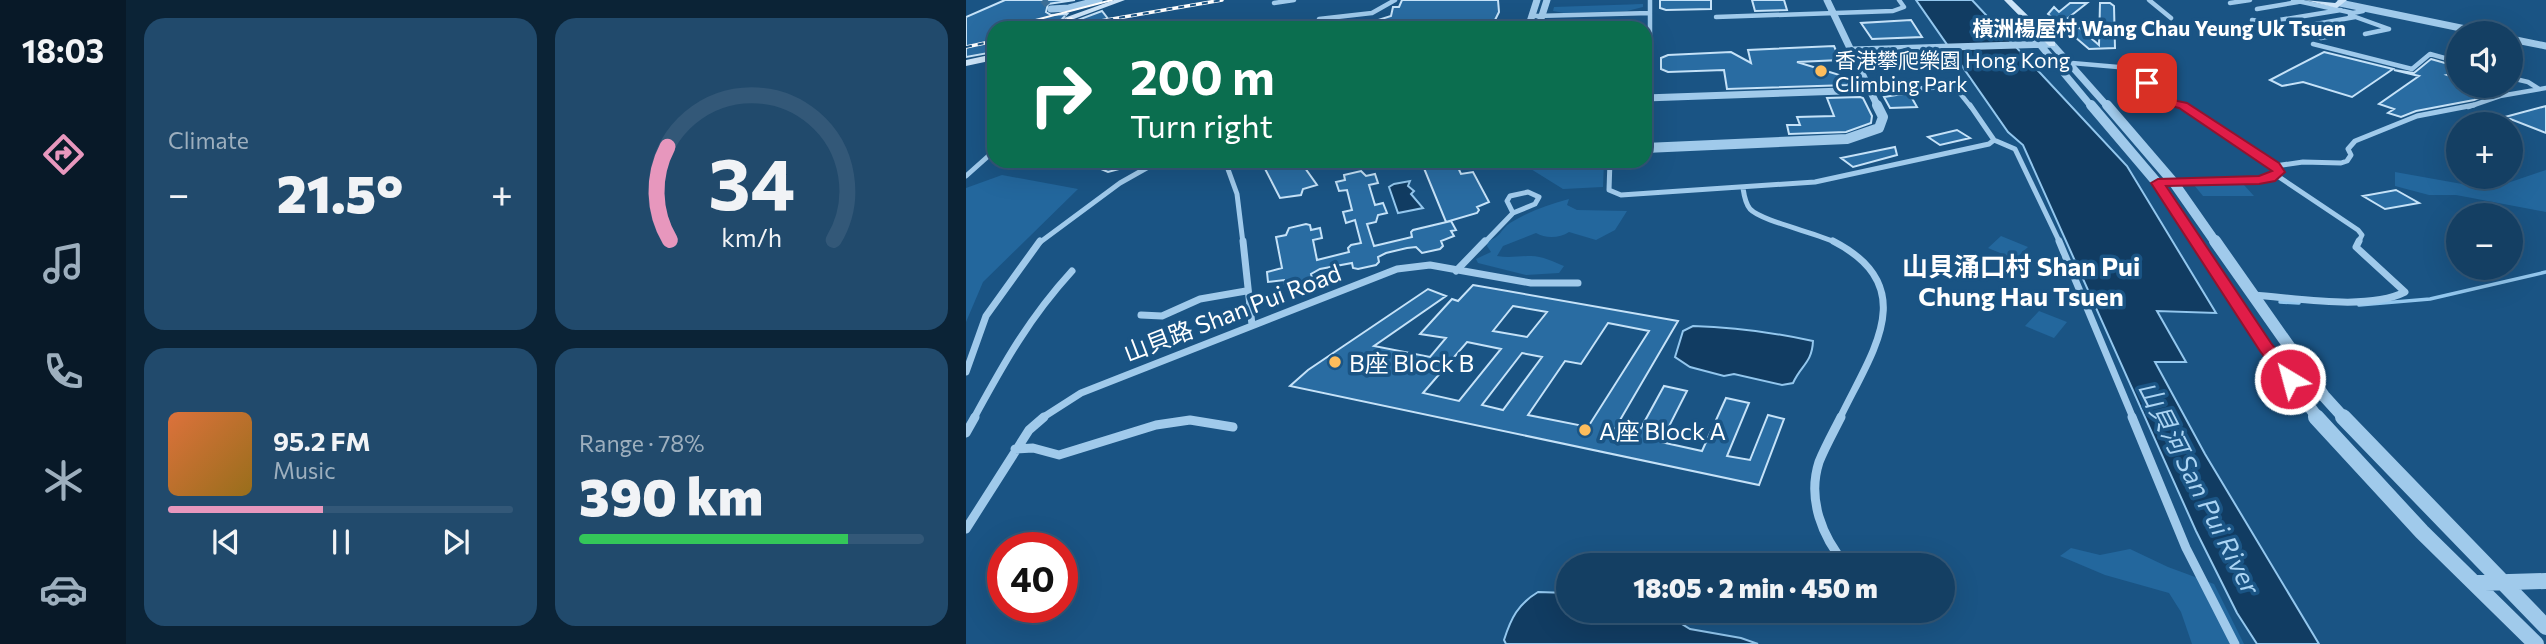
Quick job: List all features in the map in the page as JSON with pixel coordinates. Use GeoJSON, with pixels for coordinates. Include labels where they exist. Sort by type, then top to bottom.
{"type":"FeatureCollection","features":[{"type":"Feature","properties":{"kind":"main road"},"geometry":{"type":"LineString","coordinates":[[1069,18],[1122,0]]}},
{"type":"Feature","properties":{"kind":"main road"},"geometry":{"type":"LineString","coordinates":[[1997,0],[2044,42]]}},
{"type":"Feature","properties":{"kind":"main road"},"geometry":{"type":"LineString","coordinates":[[2008,0],[2044,42]]}},
{"type":"Feature","properties":{"kind":"main road"},"geometry":{"type":"LineString","coordinates":[[2306,1],[2325,1],[2341,6]]}},
{"type":"Feature","properties":{"kind":"main road"},"geometry":{"type":"LineString","coordinates":[[966,63],[987,58]]}},
{"type":"Feature","properties":{"kind":"street"},"geometry":{"type":"LineString","coordinates":[[1052,9],[1069,8],[1099,0]]}},
{"type":"Feature","properties":{"kind":"street"},"geometry":{"type":"LineString","coordinates":[[1274,3],[1294,0]]}},
{"type":"Feature","properties":{"kind":"street"},"geometry":{"type":"LineString","coordinates":[[1319,19],[1372,13],[1395,0]]}},
{"type":"Feature","properties":{"kind":"street"},"geometry":{"type":"LineString","coordinates":[[1530,21],[1536,0]]}},
{"type":"Feature","properties":{"kind":"street"},"geometry":{"type":"LineString","coordinates":[[1541,21],[1547,0]]}},
{"type":"Feature","properties":{"kind":"street"},"geometry":{"type":"LineString","coordinates":[[1650,0],[1650,21]]}},
{"type":"Feature","properties":{"kind":"street"},"geometry":{"type":"LineString","coordinates":[[1652,148],[1857,137],[1873,132],[1883,122],[1883,117],[1828,0]]}},
{"type":"Feature","properties":{"kind":"street"},"geometry":{"type":"LineString","coordinates":[[1716,17],[1898,10],[1904,7],[1899,0]]}},
{"type":"Feature","properties":{"kind":"street"},"geometry":{"type":"LineString","coordinates":[[2149,0],[2171,18]]}},
{"type":"Feature","properties":{"kind":"street"},"geometry":{"type":"LineString","coordinates":[[2230,3],[2249,0]]}},
{"type":"Feature","properties":{"kind":"street"},"geometry":{"type":"LineString","coordinates":[[2293,0],[2341,6],[2446,26]]}},
{"type":"Feature","properties":{"kind":"street"},"geometry":{"type":"LineString","coordinates":[[2257,9],[2306,1]]}},
{"type":"Feature","properties":{"kind":"street"},"geometry":{"type":"LineString","coordinates":[[2341,6],[2355,17],[2389,29],[2365,34]]}},
{"type":"Feature","properties":{"kind":"street"},"geometry":{"type":"LineString","coordinates":[[2252,20],[2267,22],[2341,6],[2446,26]]}},
{"type":"Feature","properties":{"kind":"street"},"geometry":{"type":"LineString","coordinates":[[1532,16],[1650,13]]}},
{"type":"Feature","properties":{"kind":"street"},"geometry":{"type":"LineString","coordinates":[[2325,36],[2305,26],[2355,17]]}},
{"type":"Feature","properties":{"kind":"street"},"geometry":{"type":"LineString","coordinates":[[2319,38],[2337,35]]}},
{"type":"Feature","properties":{"kind":"street"},"geometry":{"type":"LineString","coordinates":[[2523,41],[2546,46]]}},
{"type":"Feature","properties":{"kind":"street"},"geometry":{"type":"LineString","coordinates":[[1851,48],[2044,42],[2072,63],[2252,294],[2324,396],[2381,459],[2546,627]]}},
{"type":"Feature","properties":{"kind":"street"},"geometry":{"type":"LineString","coordinates":[[2044,42],[2166,183],[2265,347],[2321,423],[2422,532],[2477,583],[2536,644]]}},
{"type":"Feature","properties":{"kind":"street"},"geometry":{"type":"LineString","coordinates":[[2313,44],[2412,69],[2430,54],[2446,58]]}},
{"type":"Feature","properties":{"kind":"street"},"geometry":{"type":"LineString","coordinates":[[2072,63],[2141,69],[2154,99],[2183,105],[2275,166],[2279,172],[2259,180],[2166,183]]}},
{"type":"Feature","properties":{"kind":"street"},"geometry":{"type":"LineString","coordinates":[[2523,81],[2543,89]]}},
{"type":"Feature","properties":{"kind":"street"},"geometry":{"type":"LineString","coordinates":[[1652,98],[1957,88],[1994,140],[2015,149],[2050,222],[2175,524],[2235,644]]}},
{"type":"Feature","properties":{"kind":"street"},"geometry":{"type":"LineString","coordinates":[[2275,166],[2303,162],[2341,163],[2349,159],[2351,155],[2348,149],[2355,141],[2417,116],[2462,109],[2500,96],[2543,89]]}},
{"type":"Feature","properties":{"kind":"street"},"geometry":{"type":"LineString","coordinates":[[1610,168],[1609,190],[1616,194],[1743,188],[1815,182],[1989,144],[1994,140]]}},
{"type":"Feature","properties":{"kind":"street"},"geometry":{"type":"LineString","coordinates":[[966,176],[987,157]]}},
{"type":"Feature","properties":{"kind":"street"},"geometry":{"type":"LineString","coordinates":[[966,372],[986,316],[1040,241],[1120,183],[1147,168]]}},
{"type":"Feature","properties":{"kind":"street"},"geometry":{"type":"LineString","coordinates":[[1231,168],[1241,226],[1246,291],[1252,325]]}},
{"type":"Feature","properties":{"kind":"street"},"geometry":{"type":"LineString","coordinates":[[2252,294],[2373,301],[2398,297],[2405,292],[2356,247],[2362,235],[2358,230],[2276,175]]}},
{"type":"Feature","properties":{"kind":"street"},"geometry":{"type":"LineString","coordinates":[[1743,188],[1746,203],[1759,215],[1817,233],[1855,254],[1876,276],[1884,295],[1886,311],[1883,328],[1819,463],[1815,478],[1815,505],[1819,522],[1836,553]]}},
{"type":"Feature","properties":{"kind":"street"},"geometry":{"type":"LineString","coordinates":[[1456,271],[1513,213],[1535,204],[1539,197],[1528,192],[1510,196],[1507,201],[1513,213]]}},
{"type":"Feature","properties":{"kind":"street","name":"山貝路 Shan Pui Road"},"geometry":{"type":"LineString","coordinates":[[966,530],[1029,430],[1053,409],[1081,393],[1397,269],[1430,265],[1531,284],[1578,283]]}},
{"type":"Feature","properties":{"kind":"street"},"geometry":{"type":"LineString","coordinates":[[966,433],[1022,333],[1041,305],[1072,271]]}},
{"type":"Feature","properties":{"kind":"street"},"geometry":{"type":"LineString","coordinates":[[1141,315],[1149,318],[1170,314],[1195,301],[1246,291]]}},
{"type":"Feature","properties":{"kind":"street"},"geometry":{"type":"LineString","coordinates":[[1015,449],[1033,448],[1059,455],[1156,425],[1190,420],[1233,427]]}},
{"type":"Feature","properties":{"kind":"street"},"geometry":{"type":"LineString","coordinates":[[2477,583],[2546,581]]}},
{"type":"Feature","properties":{"kind":"shaded area"},"geometry":{"type":"Polygon","coordinates":[[[1643,4],[1643,7],[1627,11],[1553,11],[1554,7],[1643,4]]]}},
{"type":"Feature","properties":{"kind":"shaded area"},"geometry":{"type":"Polygon","coordinates":[[[1529,168],[1604,168],[1603,187],[1563,189],[1529,168]]]}},
{"type":"Feature","properties":{"kind":"shaded area"},"geometry":{"type":"Polygon","coordinates":[[[2546,170],[2546,212],[2523,208],[2523,203],[2498,203],[2456,195],[2429,195],[2395,186],[2395,172],[2446,181],[2446,189],[2523,189],[2523,178],[2546,170]]]}},
{"type":"Feature","properties":{"kind":"shaded area"},"geometry":{"type":"Polygon","coordinates":[[[1002,175],[1078,189],[983,282],[966,322],[966,188],[1002,175]]]}},
{"type":"Feature","properties":{"kind":"shaded area"},"geometry":{"type":"Polygon","coordinates":[[[2194,185],[2244,185],[2254,196],[2203,196],[2194,185]]]}},
{"type":"Feature","properties":{"kind":"shaded area"},"geometry":{"type":"Polygon","coordinates":[[[1569,199],[1567,205],[1577,210],[1627,211],[1615,230],[1596,240],[1569,232],[1553,237],[1536,233],[1503,246],[1497,256],[1544,258],[1564,266],[1559,273],[1526,275],[1478,263],[1476,259],[1491,252],[1487,246],[1488,241],[1495,238],[1510,223],[1524,215],[1569,199]]]}},
{"type":"Feature","properties":{"kind":"shaded area"},"geometry":{"type":"Polygon","coordinates":[[[2001,236],[2028,247],[2015,259],[1988,248],[2001,236]]]}},
{"type":"Feature","properties":{"kind":"shaded area"},"geometry":{"type":"Polygon","coordinates":[[[2039,311],[2067,322],[2054,338],[2025,326],[2039,311]]]}},
{"type":"Feature","properties":{"kind":"shaded area"},"geometry":{"type":"Polygon","coordinates":[[[2071,548],[2100,555],[2130,549],[2214,584],[2244,644],[2192,644],[2181,612],[2169,593],[2105,575],[2060,556],[2071,548]]]}},
{"type":"Feature","properties":{"kind":"water","name":"山貝河 San Pui River"},"geometry":{"type":"Polygon","coordinates":[[[1916,0],[1972,0],[2127,166],[2216,313],[2157,311],[2186,362],[2155,362],[2205,454],[2319,644],[2257,644],[2237,613],[2196,531],[2023,145],[2008,132],[1916,0]]]}},
{"type":"Feature","properties":{"kind":"water"},"geometry":{"type":"Polygon","coordinates":[[[1410,181],[1408,186],[1414,191],[1411,194],[1423,208],[1398,213],[1389,187],[1410,181]]]}},
{"type":"Feature","properties":{"kind":"water"},"geometry":{"type":"Polygon","coordinates":[[[1693,326],[1783,335],[1813,341],[1812,348],[1793,383],[1782,385],[1734,374],[1724,376],[1690,367],[1675,357],[1683,331],[1693,326]]]}},
{"type":"Feature","properties":{"kind":"water"},"geometry":{"type":"Polygon","coordinates":[[[1538,592],[1556,593],[1556,623],[1680,623],[1690,629],[1741,638],[1758,644],[1506,644],[1504,640],[1509,625],[1525,601],[1538,592]]]}},
{"type":"Feature","properties":{"kind":"building"},"geometry":{"type":"Polygon","coordinates":[[[1005,0],[1075,0],[1048,4],[1046,12],[1051,15],[1067,14],[1062,19],[1066,21],[987,21],[987,53],[966,57],[966,17],[1005,0]]]}},
{"type":"Feature","properties":{"kind":"building"},"geometry":{"type":"Polygon","coordinates":[[[1402,0],[1498,0],[1499,12],[1495,20],[1483,21],[1375,21],[1391,16],[1393,7],[1399,7],[1402,0]]]}},
{"type":"Feature","properties":{"kind":"building"},"geometry":{"type":"Polygon","coordinates":[[[1660,0],[1711,0],[1711,9],[1666,10],[1660,8],[1660,0]]]}},
{"type":"Feature","properties":{"kind":"building"},"geometry":{"type":"Polygon","coordinates":[[[1752,0],[1784,0],[1787,10],[1755,11],[1752,0]]]}},
{"type":"Feature","properties":{"kind":"building"},"geometry":{"type":"Polygon","coordinates":[[[2070,3],[2087,3],[2068,18],[2099,45],[2100,3],[2114,6],[2115,48],[2089,49],[2048,14],[2054,7],[2059,12],[2070,3]]]}},
{"type":"Feature","properties":{"kind":"building"},"geometry":{"type":"Polygon","coordinates":[[[1102,11],[1109,20],[1104,21],[1075,21],[1102,11]]]}},
{"type":"Feature","properties":{"kind":"building"},"geometry":{"type":"Polygon","coordinates":[[[1911,20],[1922,37],[1872,39],[1861,23],[1911,20]]]}},
{"type":"Feature","properties":{"kind":"building"},"geometry":{"type":"Polygon","coordinates":[[[1834,46],[1840,60],[1797,62],[1846,77],[1849,85],[1727,89],[1724,70],[1668,72],[1661,69],[1661,58],[1668,55],[1731,52],[1751,63],[1748,50],[1834,46]]]}},
{"type":"Feature","properties":{"kind":"building"},"geometry":{"type":"Polygon","coordinates":[[[2324,52],[2393,69],[2352,97],[2303,82],[2282,86],[2270,80],[2324,52]]]}},
{"type":"Feature","properties":{"kind":"building"},"geometry":{"type":"Polygon","coordinates":[[[2431,59],[2446,63],[2446,98],[2479,98],[2416,111],[2401,117],[2388,113],[2394,109],[2379,104],[2419,76],[2394,70],[2414,73],[2431,59]]]}},
{"type":"Feature","properties":{"kind":"building"},"geometry":{"type":"Polygon","coordinates":[[[1909,93],[1917,107],[1890,108],[1884,97],[1909,93]]]}},
{"type":"Feature","properties":{"kind":"building"},"geometry":{"type":"Polygon","coordinates":[[[1860,97],[1872,116],[1871,123],[1846,132],[1789,134],[1787,125],[1800,125],[1797,117],[1834,116],[1827,98],[1860,97]]]}},
{"type":"Feature","properties":{"kind":"building"},"geometry":{"type":"Polygon","coordinates":[[[2546,106],[2546,133],[2523,124],[2523,112],[2546,106]]]}},
{"type":"Feature","properties":{"kind":"building"},"geometry":{"type":"Polygon","coordinates":[[[1957,130],[1970,138],[1940,145],[1928,137],[1957,130]]]}},
{"type":"Feature","properties":{"kind":"building"},"geometry":{"type":"Polygon","coordinates":[[[1895,147],[1897,155],[1853,167],[1841,158],[1895,147]]]}},
{"type":"Feature","properties":{"kind":"building"},"geometry":{"type":"Polygon","coordinates":[[[1099,168],[1123,168],[1108,172],[1099,168]]]}},
{"type":"Feature","properties":{"kind":"building"},"geometry":{"type":"Polygon","coordinates":[[[1265,168],[1305,168],[1317,185],[1303,189],[1301,195],[1280,198],[1265,168]]]}},
{"type":"Feature","properties":{"kind":"building"},"geometry":{"type":"Polygon","coordinates":[[[1424,168],[1458,168],[1461,174],[1473,172],[1489,202],[1477,207],[1477,213],[1446,222],[1424,168]]]}},
{"type":"Feature","properties":{"kind":"building"},"geometry":{"type":"Polygon","coordinates":[[[1361,171],[1366,176],[1375,174],[1378,183],[1369,185],[1375,205],[1383,203],[1387,213],[1378,215],[1376,222],[1367,224],[1374,246],[1412,237],[1413,230],[1451,221],[1456,230],[1451,231],[1454,236],[1441,241],[1443,246],[1440,249],[1422,253],[1416,247],[1407,248],[1378,257],[1379,262],[1376,265],[1358,269],[1353,268],[1352,263],[1320,269],[1311,274],[1309,282],[1289,287],[1284,280],[1268,282],[1267,272],[1282,268],[1276,237],[1286,235],[1289,228],[1306,224],[1310,225],[1311,230],[1320,228],[1322,238],[1313,240],[1317,260],[1349,252],[1351,245],[1361,243],[1355,220],[1346,223],[1343,212],[1352,210],[1347,190],[1339,191],[1336,182],[1345,180],[1344,175],[1361,171]]]}},
{"type":"Feature","properties":{"kind":"building"},"geometry":{"type":"Polygon","coordinates":[[[2396,190],[2419,203],[2385,209],[2363,196],[2396,190]]]}},
{"type":"Feature","properties":{"kind":"building"},"geometry":{"type":"Polygon","coordinates":[[[1473,285],[1678,321],[1613,432],[1636,437],[1664,386],[1687,391],[1661,442],[1702,451],[1726,398],[1749,403],[1727,456],[1750,460],[1768,415],[1784,419],[1759,485],[1290,386],[1308,370],[1428,289],[1446,296],[1374,346],[1430,357],[1446,338],[1420,334],[1452,299],[1458,301],[1473,285]],[[1513,306],[1493,331],[1527,337],[1547,312],[1513,306]],[[1608,323],[1581,364],[1565,361],[1528,415],[1588,427],[1649,331],[1608,323]],[[1467,342],[1423,393],[1459,401],[1501,349],[1467,342]],[[1522,353],[1482,405],[1503,410],[1542,357],[1522,353]]]}},
{"type":"Feature","properties":{"kind":"waterway"},"geometry":{"type":"LineString","coordinates":[[2359,305],[2430,299],[2546,272]]}},
{"type":"Feature","properties":{"kind":"waterway"},"geometry":{"type":"LineString","coordinates":[[2280,302],[2299,303]]}},
{"type":"Feature","properties":{"kind":"tunnel"},"geometry":{"type":"LineString","coordinates":[[1043,0],[1051,9]]}},
{"type":"Feature","properties":{"kind":"tunnel"},"geometry":{"type":"LineString","coordinates":[[1065,21],[1068,18]]}},
{"type":"Feature","properties":{"kind":"tram line"},"geometry":{"type":"LineString","coordinates":[[1032,21],[1112,0]]}},
{"type":"Feature","properties":{"kind":"railway"},"geometry":{"type":"LineString","coordinates":[[1100,21],[1222,0]]}},
{"type":"Feature","properties":{"kind":"railway"},"geometry":{"type":"LineString","coordinates":[[1061,21],[1071,19]]}},
{"type":"Feature","properties":{"kind":"railway"},"geometry":{"type":"LineString","coordinates":[[966,47],[987,42]]}},
{"type":"Feature","properties":{"kind":"place","name":"香港攀爬樂園 Hong Kong Climbing Park"},"geometry":{"type":"Point","coordinates":[1821,71]}},
{"type":"Feature","properties":{"kind":"place","name":"B座 Block B"},"geometry":{"type":"Point","coordinates":[1335,362]}},
{"type":"Feature","properties":{"kind":"place","name":"A座 Block A"},"geometry":{"type":"Point","coordinates":[1585,430]}},
{"type":"Feature","properties":{"kind":"district","name":"橫洲楊屋村 Wang Chau Yeung Uk Tsuen"},"geometry":{"type":"Point","coordinates":[2159,27]}},
{"type":"Feature","properties":{"kind":"district","name":"山貝涌口村 Shan Pui Chung Hau Tsuen"},"geometry":{"type":"Point","coordinates":[2021,280]}},
{"type":"Feature","properties":{"kind":"route"},"geometry":{"type":"LineString","coordinates":[[2147,83],[2154,99],[2183,105],[2275,166],[2279,172],[2270,178],[2259,180],[2158,183],[2265,347],[2290,379]]}}]}
